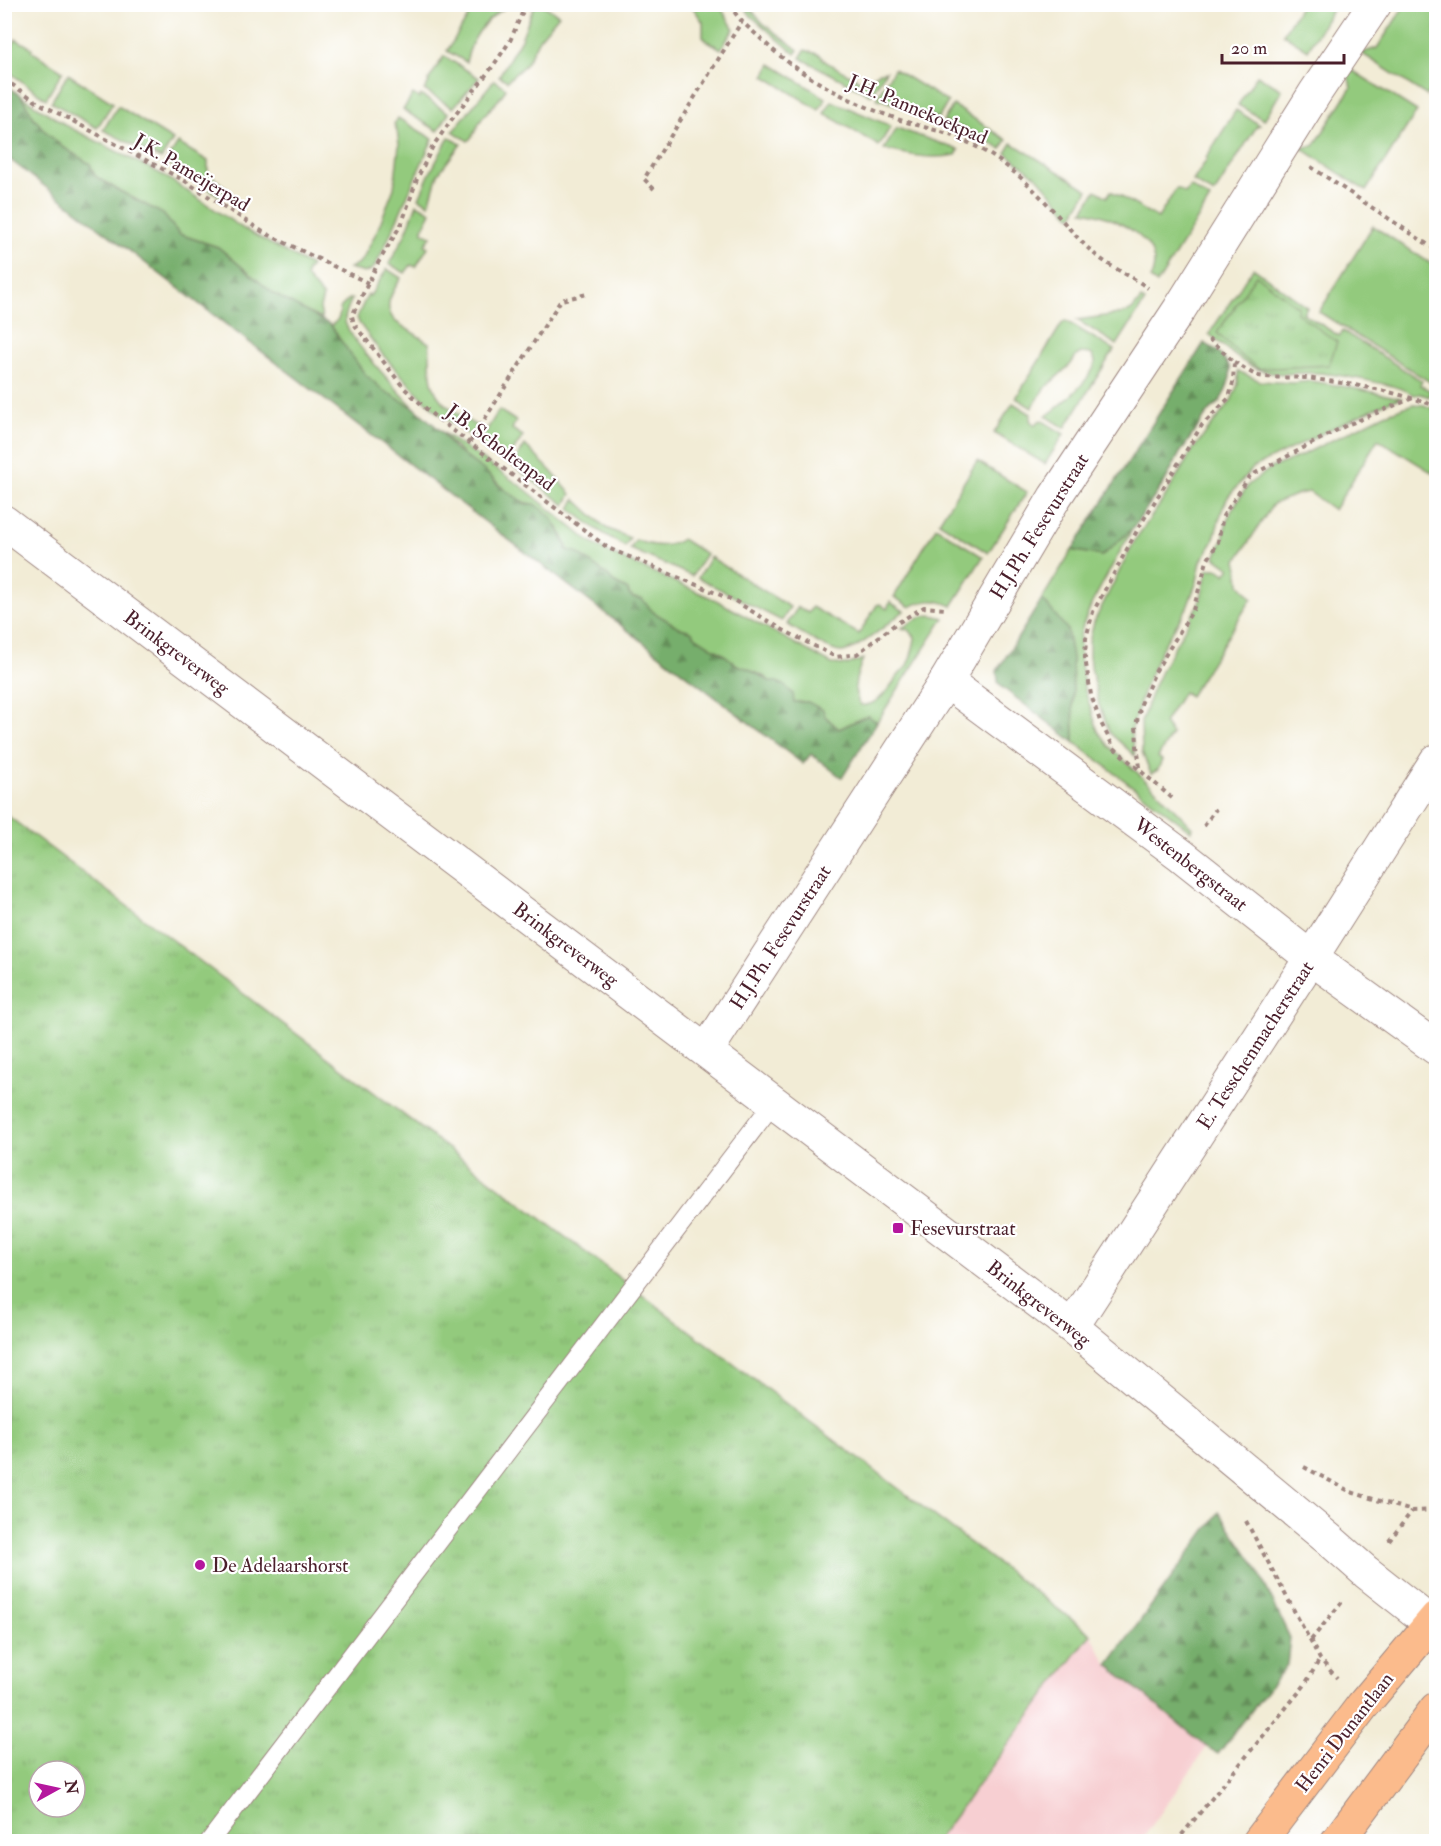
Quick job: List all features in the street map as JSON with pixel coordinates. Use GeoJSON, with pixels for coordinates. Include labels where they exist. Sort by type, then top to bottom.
{"type":"FeatureCollection","features":[{"type":"Feature","properties":{"kind":"main road","name":"Henri Dunantlaan"},"geometry":{"type":"LineString","coordinates":[[1259,1842],[1363,1705],[1434,1621]]}},
{"type":"Feature","properties":{"kind":"main road"},"geometry":{"type":"LineString","coordinates":[[1337,1842],[1437,1709]]}},
{"type":"Feature","properties":{"kind":"street","name":"H.J.Ph. Fesevurstraat"},"geometry":{"type":"LineString","coordinates":[[707,1050],[946,681],[1055,497],[1179,310],[1315,93],[1375,4]]}},
{"type":"Feature","properties":{"kind":"street","name":"Brinkgreverweg"},"geometry":{"type":"LineString","coordinates":[[4,522],[1072,1327],[1366,1572],[1434,1621]]}},
{"type":"Feature","properties":{"kind":"street","name":"Westenbergstraat"},"geometry":{"type":"LineString","coordinates":[[946,681],[1181,855],[1311,958],[1437,1048]]}},
{"type":"Feature","properties":{"kind":"street","name":"E. Tesschenmacherstraat"},"geometry":{"type":"LineString","coordinates":[[1072,1327],[1437,761]]}},
{"type":"Feature","properties":{"kind":"lane"},"geometry":{"type":"LineString","coordinates":[[210,1842],[774,1102]]}},
{"type":"Feature","properties":{"kind":"path","name":"J.B. Scholtenpad"},"geometry":{"type":"LineString","coordinates":[[526,4],[510,41],[433,146],[417,179],[402,223],[352,316],[354,324],[404,388],[433,415],[608,548],[735,601],[783,630],[836,657],[857,654],[924,607],[943,608],[977,627]]}},
{"type":"Feature","properties":{"kind":"path","name":"J.H. Pannekoekpad"},"geometry":{"type":"LineString","coordinates":[[730,4],[732,10],[742,21],[778,56],[812,79],[850,99],[900,120],[940,131],[993,157],[1029,186],[1093,253],[1179,310],[1234,362],[1257,376],[1324,380],[1383,390],[1437,406]]}},
{"type":"Feature","properties":{"kind":"path"},"geometry":{"type":"LineString","coordinates":[[654,189],[644,179],[742,21]]}},
{"type":"Feature","properties":{"kind":"path","name":"J.K. Pameijerpad"},"geometry":{"type":"LineString","coordinates":[[4,78],[37,102],[185,181],[262,232],[368,283]]}},
{"type":"Feature","properties":{"kind":"path"},"geometry":{"type":"LineString","coordinates":[[1281,147],[1437,249]]}},
{"type":"Feature","properties":{"kind":"path"},"geometry":{"type":"LineString","coordinates":[[470,442],[561,300],[587,294]]}},
{"type":"Feature","properties":{"kind":"path"},"geometry":{"type":"LineString","coordinates":[[1173,799],[1140,768],[1114,748],[1100,721],[1091,695],[1086,639],[1093,612],[1139,527],[1202,425],[1228,398],[1233,383],[1234,362]]}},
{"type":"Feature","properties":{"kind":"path"},"geometry":{"type":"LineString","coordinates":[[1140,768],[1136,725],[1141,704],[1155,672],[1193,610],[1207,561],[1218,542],[1224,516],[1250,476],[1347,425],[1413,398]]}},
{"type":"Feature","properties":{"kind":"path"},"geometry":{"type":"LineString","coordinates":[[1244,1518],[1320,1659],[1363,1705]]}},
{"type":"Feature","properties":{"kind":"path"},"geometry":{"type":"LineString","coordinates":[[1176,1842],[1304,1686],[1320,1659]]}},
{"type":"Feature","properties":{"kind":"shaded area"},"geometry":{"type":"Polygon","coordinates":[[[1091,1634],[1108,1665],[1207,1747],[1141,1841],[936,1842],[1091,1634]]]}},
{"type":"Feature","properties":{"kind":"green space"},"geometry":{"type":"Polygon","coordinates":[[[476,4],[496,5],[503,9],[479,32],[466,62],[447,51],[476,4]]]}},
{"type":"Feature","properties":{"kind":"green space"},"geometry":{"type":"Polygon","coordinates":[[[535,4],[543,5],[559,15],[539,39],[526,64],[507,81],[499,76],[521,39],[535,4]]]}},
{"type":"Feature","properties":{"kind":"green space"},"geometry":{"type":"Polygon","coordinates":[[[691,5],[719,5],[734,29],[721,49],[703,38],[703,22],[691,5]]]}},
{"type":"Feature","properties":{"kind":"green space"},"geometry":{"type":"Polygon","coordinates":[[[743,5],[747,5],[763,23],[798,50],[795,54],[751,16],[743,5]]]}},
{"type":"Feature","properties":{"kind":"green space"},"geometry":{"type":"Polygon","coordinates":[[[1301,5],[1335,5],[1308,50],[1283,34],[1301,5]]]}},
{"type":"Feature","properties":{"kind":"green space"},"geometry":{"type":"Polygon","coordinates":[[[1405,5],[1436,5],[1436,81],[1427,96],[1361,53],[1377,48],[1405,5]]]}},
{"type":"Feature","properties":{"kind":"green space"},"geometry":{"type":"Polygon","coordinates":[[[16,39],[63,71],[46,99],[5,69],[5,57],[16,39]]]}},
{"type":"Feature","properties":{"kind":"green space"},"geometry":{"type":"Polygon","coordinates":[[[805,50],[820,55],[826,62],[859,80],[867,80],[886,71],[871,95],[800,58],[805,50]]]}},
{"type":"Feature","properties":{"kind":"green space"},"geometry":{"type":"Polygon","coordinates":[[[444,56],[479,78],[453,108],[424,90],[444,56]]]}},
{"type":"Feature","properties":{"kind":"green space"},"geometry":{"type":"Polygon","coordinates":[[[771,64],[826,98],[819,110],[764,76],[771,64]]]}},
{"type":"Feature","properties":{"kind":"green space"},"geometry":{"type":"Polygon","coordinates":[[[894,69],[948,102],[938,119],[876,98],[894,69]]]}},
{"type":"Feature","properties":{"kind":"green space"},"geometry":{"type":"Polygon","coordinates":[[[1350,69],[1417,111],[1366,191],[1300,147],[1314,146],[1351,88],[1348,74],[1350,69]]]}},
{"type":"Feature","properties":{"kind":"green space"},"geometry":{"type":"Polygon","coordinates":[[[68,74],[113,103],[97,128],[51,102],[68,74]]]}},
{"type":"Feature","properties":{"kind":"green space"},"geometry":{"type":"Polygon","coordinates":[[[1257,75],[1282,90],[1264,120],[1238,105],[1257,75]]]}},
{"type":"Feature","properties":{"kind":"green space"},"geometry":{"type":"Polygon","coordinates":[[[494,80],[506,88],[468,141],[453,131],[494,80]]]}},
{"type":"Feature","properties":{"kind":"green space"},"geometry":{"type":"Polygon","coordinates":[[[5,87],[21,96],[34,118],[61,146],[90,164],[95,176],[163,214],[179,234],[218,247],[274,294],[331,325],[365,374],[384,391],[415,408],[441,431],[454,449],[485,471],[498,485],[526,504],[534,504],[542,509],[553,519],[568,550],[576,552],[613,582],[628,590],[633,598],[642,599],[653,612],[680,628],[691,631],[696,637],[737,665],[771,682],[784,685],[793,694],[794,702],[808,702],[823,710],[825,716],[839,729],[868,716],[877,722],[842,778],[811,754],[803,764],[5,156],[5,87]]]}},
{"type":"Feature","properties":{"kind":"green space"},"geometry":{"type":"Polygon","coordinates":[[[413,94],[419,98],[421,95],[449,113],[438,131],[403,110],[413,94]]]}},
{"type":"Feature","properties":{"kind":"green space"},"geometry":{"type":"Polygon","coordinates":[[[21,96],[69,127],[163,175],[244,229],[311,266],[306,277],[323,297],[320,308],[322,319],[274,294],[218,247],[179,234],[163,214],[95,176],[90,164],[61,146],[45,131],[21,96]]]}},
{"type":"Feature","properties":{"kind":"green space"},"geometry":{"type":"Polygon","coordinates":[[[832,101],[891,126],[879,146],[824,113],[832,101]]]}},
{"type":"Feature","properties":{"kind":"green space"},"geometry":{"type":"Polygon","coordinates":[[[953,105],[1007,140],[1001,149],[968,130],[943,121],[953,105]]]}},
{"type":"Feature","properties":{"kind":"green space"},"geometry":{"type":"Polygon","coordinates":[[[118,106],[173,140],[161,159],[103,130],[118,106]]]}},
{"type":"Feature","properties":{"kind":"green space"},"geometry":{"type":"Polygon","coordinates":[[[1236,110],[1260,125],[1257,126],[1214,194],[1193,181],[1236,110]]]}},
{"type":"Feature","properties":{"kind":"green space"},"geometry":{"type":"Polygon","coordinates":[[[398,118],[433,139],[375,266],[364,273],[349,268],[363,258],[377,231],[394,188],[399,145],[394,124],[398,118]]]}},
{"type":"Feature","properties":{"kind":"green space"},"geometry":{"type":"Polygon","coordinates":[[[897,128],[959,150],[956,155],[928,157],[884,149],[897,128]]]}},
{"type":"Feature","properties":{"kind":"green space"},"geometry":{"type":"Polygon","coordinates":[[[449,137],[461,144],[438,174],[429,204],[419,198],[449,137]]]}},
{"type":"Feature","properties":{"kind":"green space"},"geometry":{"type":"Polygon","coordinates":[[[178,143],[208,161],[208,173],[226,188],[221,197],[166,162],[178,143]]]}},
{"type":"Feature","properties":{"kind":"green space"},"geometry":{"type":"Polygon","coordinates":[[[1012,143],[1088,190],[1072,217],[1038,178],[1006,153],[1012,143]]]}},
{"type":"Feature","properties":{"kind":"green space"},"geometry":{"type":"Polygon","coordinates":[[[1190,186],[1210,199],[1157,284],[1150,279],[1154,265],[1152,253],[1145,242],[1122,224],[1083,211],[1096,190],[1107,197],[1111,191],[1158,218],[1176,189],[1185,193],[1190,186]]]}},
{"type":"Feature","properties":{"kind":"green space"},"geometry":{"type":"Polygon","coordinates":[[[417,204],[431,212],[423,232],[431,236],[425,245],[428,247],[416,267],[411,265],[405,273],[389,264],[405,235],[417,204]]]}},
{"type":"Feature","properties":{"kind":"green space"},"geometry":{"type":"Polygon","coordinates":[[[1373,226],[1436,267],[1436,386],[1319,312],[1373,226]]]}},
{"type":"Feature","properties":{"kind":"green space"},"geometry":{"type":"Polygon","coordinates":[[[1253,268],[1307,307],[1303,313],[1339,336],[1343,331],[1422,381],[1420,385],[1431,391],[1429,397],[1421,394],[1413,395],[1397,387],[1338,375],[1267,372],[1250,366],[1236,356],[1209,334],[1253,268]]]}},
{"type":"Feature","properties":{"kind":"green space"},"geometry":{"type":"Polygon","coordinates":[[[387,269],[401,278],[389,300],[389,311],[396,322],[429,343],[434,389],[446,405],[478,426],[472,437],[437,412],[414,389],[382,354],[359,323],[357,317],[368,294],[370,296],[387,269]]]}},
{"type":"Feature","properties":{"kind":"green space"},"geometry":{"type":"Polygon","coordinates":[[[1256,275],[1298,307],[1297,313],[1337,342],[1329,365],[1259,369],[1217,333],[1256,275]]]}},
{"type":"Feature","properties":{"kind":"green space"},"geometry":{"type":"Polygon","coordinates":[[[352,299],[345,321],[348,329],[398,391],[415,408],[392,396],[369,379],[354,362],[331,325],[336,322],[340,308],[352,299]]]}},
{"type":"Feature","properties":{"kind":"green space"},"geometry":{"type":"Polygon","coordinates":[[[1141,299],[1145,301],[1117,345],[1077,320],[1126,313],[1132,310],[1141,299]]]}},
{"type":"Feature","properties":{"kind":"green space"},"geometry":{"type":"Polygon","coordinates":[[[1066,321],[1114,350],[1065,428],[1046,416],[1067,400],[1089,376],[1095,362],[1091,354],[1081,353],[1076,356],[1071,364],[1044,389],[1032,408],[1016,398],[1063,322],[1066,321]]]}},
{"type":"Feature","properties":{"kind":"green space"},"geometry":{"type":"Polygon","coordinates":[[[1204,343],[1218,351],[1230,368],[1230,377],[1220,401],[1206,415],[1133,528],[1102,556],[1072,550],[1204,343]]]}},
{"type":"Feature","properties":{"kind":"green space"},"geometry":{"type":"Polygon","coordinates":[[[1238,371],[1260,381],[1293,383],[1311,381],[1402,398],[1388,402],[1254,467],[1228,497],[1213,542],[1201,561],[1197,581],[1187,608],[1163,646],[1144,689],[1131,732],[1135,756],[1110,733],[1099,705],[1089,658],[1089,642],[1094,622],[1135,540],[1163,500],[1194,448],[1231,401],[1238,384],[1238,371]]]}},
{"type":"Feature","properties":{"kind":"green space"},"geometry":{"type":"Polygon","coordinates":[[[1013,403],[1031,414],[1030,420],[1033,424],[1041,420],[1064,434],[1045,464],[994,433],[1013,403]]]}},
{"type":"Feature","properties":{"kind":"green space"},"geometry":{"type":"Polygon","coordinates":[[[1413,404],[1424,405],[1436,410],[1436,475],[1378,439],[1334,510],[1309,492],[1273,504],[1237,560],[1240,584],[1252,598],[1190,696],[1183,692],[1164,723],[1172,734],[1158,757],[1162,760],[1158,770],[1151,774],[1142,752],[1141,722],[1163,667],[1200,601],[1208,569],[1218,569],[1225,574],[1230,568],[1215,557],[1223,540],[1227,520],[1249,484],[1271,468],[1385,414],[1413,404]]]}},
{"type":"Feature","properties":{"kind":"green space"},"geometry":{"type":"Polygon","coordinates":[[[499,410],[516,421],[512,429],[523,436],[507,461],[479,442],[499,410]]]}},
{"type":"Feature","properties":{"kind":"green space"},"geometry":{"type":"Polygon","coordinates":[[[441,431],[525,489],[590,542],[607,552],[716,600],[832,664],[847,665],[863,659],[855,688],[861,705],[878,700],[908,665],[915,637],[909,630],[902,628],[926,615],[944,618],[877,722],[868,716],[839,729],[808,702],[793,702],[765,677],[737,665],[696,637],[691,631],[680,628],[653,612],[642,600],[633,598],[628,590],[613,582],[576,552],[568,550],[560,530],[534,504],[512,496],[451,443],[441,431]]]}},
{"type":"Feature","properties":{"kind":"green space"},"geometry":{"type":"Polygon","coordinates":[[[525,445],[571,494],[565,505],[512,465],[525,445]]]}},
{"type":"Feature","properties":{"kind":"green space"},"geometry":{"type":"Polygon","coordinates":[[[977,461],[1027,492],[988,553],[939,522],[977,461]]]}},
{"type":"Feature","properties":{"kind":"green space"},"geometry":{"type":"Polygon","coordinates":[[[575,499],[606,528],[630,538],[625,547],[570,509],[575,499]]]}},
{"type":"Feature","properties":{"kind":"green space"},"geometry":{"type":"Polygon","coordinates":[[[936,527],[983,557],[952,606],[931,601],[910,607],[894,597],[936,527]]]}},
{"type":"Feature","properties":{"kind":"green space"},"geometry":{"type":"Polygon","coordinates":[[[1133,528],[1092,603],[1083,625],[1080,636],[1080,656],[1084,687],[1098,731],[1109,746],[1192,827],[1191,831],[1074,742],[1072,658],[1067,630],[1042,599],[1072,550],[1102,556],[1133,528]]]}},
{"type":"Feature","properties":{"kind":"green space"},"geometry":{"type":"Polygon","coordinates":[[[682,539],[706,554],[692,576],[630,549],[636,540],[659,546],[682,539]]]}},
{"type":"Feature","properties":{"kind":"green space"},"geometry":{"type":"Polygon","coordinates":[[[710,557],[790,607],[782,621],[698,578],[710,557]]]}},
{"type":"Feature","properties":{"kind":"green space"},"geometry":{"type":"Polygon","coordinates":[[[1042,599],[1067,629],[1072,658],[1074,742],[998,682],[997,671],[1042,599]]]}},
{"type":"Feature","properties":{"kind":"green space"},"geometry":{"type":"Polygon","coordinates":[[[890,602],[904,611],[864,642],[847,651],[829,649],[787,624],[798,607],[808,613],[812,607],[859,634],[877,605],[880,604],[887,609],[890,602]]]}},
{"type":"Feature","properties":{"kind":"green space"},"geometry":{"type":"Polygon","coordinates":[[[4,813],[1091,1634],[936,1841],[5,1841],[4,813]]]}},
{"type":"Feature","properties":{"kind":"green space"},"geometry":{"type":"Polygon","coordinates":[[[1219,1512],[1257,1568],[1290,1638],[1287,1665],[1218,1754],[1108,1665],[1219,1512]]]}},
{"type":"Feature","properties":{"kind":"place","name":"Fesevurstraat"},"geometry":{"type":"Point","coordinates":[898,1228]}},
{"type":"Feature","properties":{"kind":"place","name":"De Adelaarshorst"},"geometry":{"type":"Point","coordinates":[200,1565]}}]}
